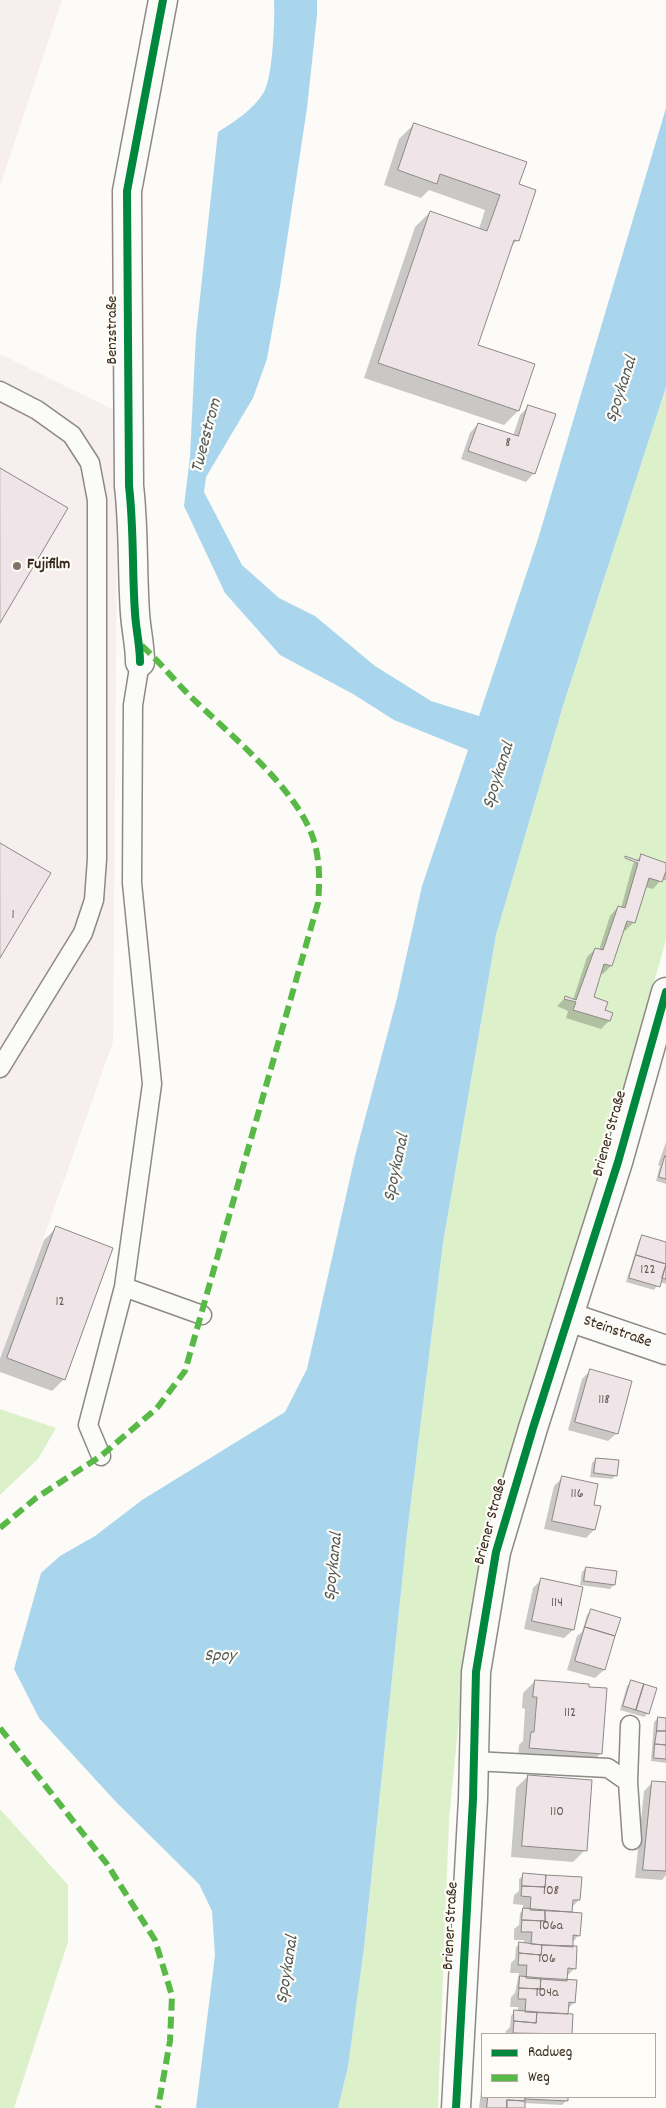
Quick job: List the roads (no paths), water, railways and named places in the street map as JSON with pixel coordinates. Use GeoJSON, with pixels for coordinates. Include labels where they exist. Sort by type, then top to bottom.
{"type":"FeatureCollection","features":[{"type":"Feature","properties":{"kind":"street","name":"Benzstraße"},"geometry":{"type":"LineString","coordinates":[[140,662],[140,644],[135,614],[133,518],[129,486],[127,191],[163,0]]}},
{"type":"Feature","properties":{"kind":"street","name":"Briener Straße"},"geometry":{"type":"LineString","coordinates":[[456,2108],[474,1761],[476,1672],[496,1552],[532,1428],[618,1162],[666,992]]}},
{"type":"Feature","properties":{"kind":"street","name":"Steinstraße"},"geometry":{"type":"LineString","coordinates":[[568,1317],[666,1350]]}},
{"type":"Feature","properties":{"kind":"lane"},"geometry":{"type":"LineString","coordinates":[[0,391],[37,410],[72,436],[90,463],[97,500],[97,859],[94,900],[83,933],[0,1068]]}},
{"type":"Feature","properties":{"kind":"lane"},"geometry":{"type":"LineString","coordinates":[[101,1456],[88,1425],[124,1287],[152,1084],[132,883],[133,705],[140,662]]}},
{"type":"Feature","properties":{"kind":"lane"},"geometry":{"type":"LineString","coordinates":[[124,1287],[202,1314]]}},
{"type":"Feature","properties":{"kind":"lane"},"geometry":{"type":"LineString","coordinates":[[630,1725],[628,1782],[632,1840]]}},
{"type":"Feature","properties":{"kind":"lane"},"geometry":{"type":"LineString","coordinates":[[474,1761],[608,1768],[628,1782]]}},
{"type":"Feature","properties":{"kind":"water","name":"Spoy"},"geometry":{"type":"Polygon","coordinates":[[[274,0],[317,0],[317,15],[307,108],[267,359],[253,398],[206,477],[204,492],[242,565],[279,598],[315,616],[375,666],[431,701],[479,716],[538,539],[666,108],[666,387],[563,706],[496,935],[443,1243],[407,1534],[364,1948],[348,2067],[338,2108],[196,2108],[215,1955],[212,1911],[199,1884],[117,1803],[39,1718],[14,1669],[41,1573],[60,1556],[95,1536],[142,1500],[285,1412],[307,1369],[355,1156],[397,998],[422,886],[468,750],[394,720],[353,694],[280,655],[225,593],[184,506],[190,457],[196,334],[218,132],[249,109],[264,92],[270,74],[274,33],[274,0]]]}},
{"type":"Feature","properties":{"kind":"place","name":"Fujifilm"},"geometry":{"type":"Point","coordinates":[17,566]}},
{"type":"Feature","properties":{"kind":"water label","name":"Spoykanal"},"geometry":{"type":"Point","coordinates":[623,390]}},
{"type":"Feature","properties":{"kind":"water label","name":"Tweestrom"},"geometry":{"type":"Point","coordinates":[208,436]}},
{"type":"Feature","properties":{"kind":"water label","name":"Spoykanal"},"geometry":{"type":"Point","coordinates":[500,776]}},
{"type":"Feature","properties":{"kind":"water label","name":"Spoykanal"},"geometry":{"type":"Point","coordinates":[398,1168]}},
{"type":"Feature","properties":{"kind":"water label","name":"Spoykanal"},"geometry":{"type":"Point","coordinates":[335,1567]}},
{"type":"Feature","properties":{"kind":"water label","name":"Spoykanal"},"geometry":{"type":"Point","coordinates":[289,1970]}}]}
